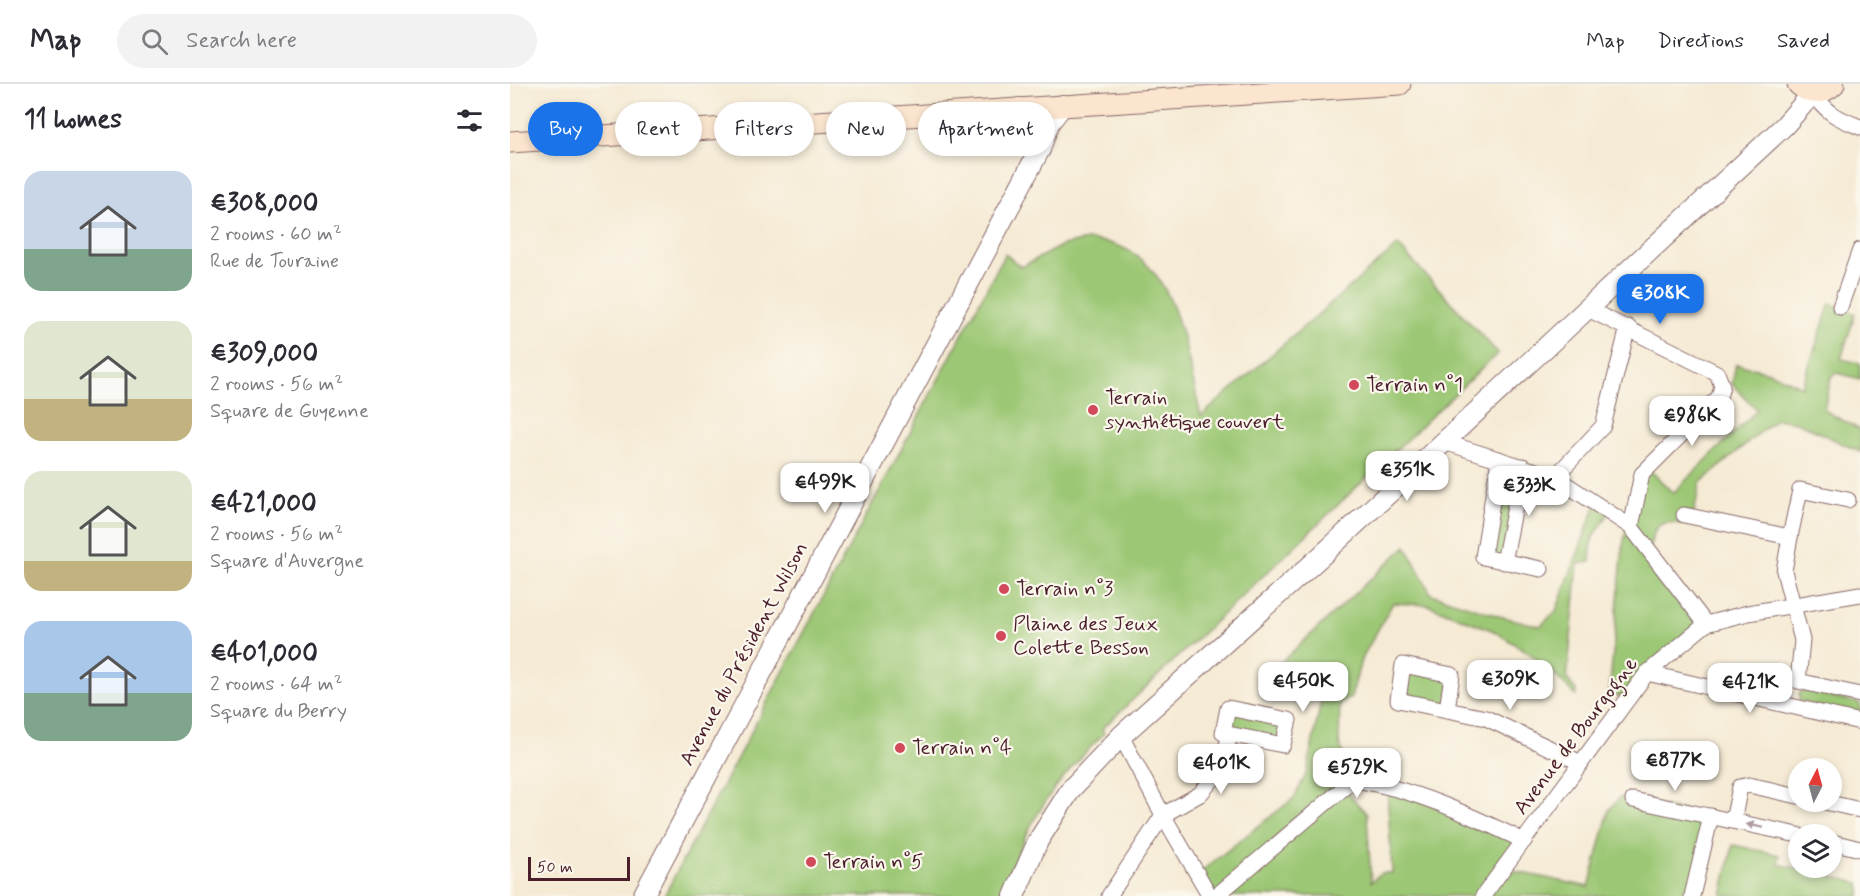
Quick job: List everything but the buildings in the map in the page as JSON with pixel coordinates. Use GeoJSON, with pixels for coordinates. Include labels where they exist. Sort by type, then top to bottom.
{"type":"FeatureCollection","features":[{"type":"Feature","properties":{"kind":"main road"},"geometry":{"type":"LineString","coordinates":[[1055,106],[1400,84]]}},
{"type":"Feature","properties":{"kind":"main road"},"geometry":{"type":"LineString","coordinates":[[510,142],[918,115]]}},
{"type":"Feature","properties":{"kind":"street"},"geometry":{"type":"LineString","coordinates":[[1014,896],[1038,841],[1071,789],[1121,736],[1320,556],[1784,126],[1815,86],[1826,110],[1838,119],[1860,127]]}},
{"type":"Feature","properties":{"kind":"street","name":"Avenue du Président Wilson"},"geometry":{"type":"LineString","coordinates":[[1055,115],[1063,105]]}},
{"type":"Feature","properties":{"kind":"street","name":"Avenue du Président Wilson"},"geometry":{"type":"LineString","coordinates":[[643,896],[1036,156]]}},
{"type":"Feature","properties":{"kind":"street"},"geometry":{"type":"LineString","coordinates":[[1840,308],[1860,250]]}},
{"type":"Feature","properties":{"kind":"street"},"geometry":{"type":"LineString","coordinates":[[1587,309],[1628,327],[1717,373],[1722,386],[1719,397],[1642,474],[1631,527]]}},
{"type":"Feature","properties":{"kind":"street"},"geometry":{"type":"LineString","coordinates":[[1555,477],[1604,426],[1628,327]]}},
{"type":"Feature","properties":{"kind":"street"},"geometry":{"type":"LineString","coordinates":[[1444,441],[1555,477],[1631,527],[1706,624]]}},
{"type":"Feature","properties":{"kind":"street"},"geometry":{"type":"LineString","coordinates":[[1500,459],[1483,557],[1541,569]]}},
{"type":"Feature","properties":{"kind":"street"},"geometry":{"type":"LineString","coordinates":[[1504,562],[1523,466]]}},
{"type":"Feature","properties":{"kind":"street"},"geometry":{"type":"LineString","coordinates":[[1793,707],[1802,640],[1784,571],[1800,490],[1848,500]]}},
{"type":"Feature","properties":{"kind":"street"},"geometry":{"type":"LineString","coordinates":[[1684,514],[1790,537]]}},
{"type":"Feature","properties":{"kind":"street","name":"Avenue de Bourgogne"},"geometry":{"type":"LineString","coordinates":[[1483,896],[1647,673],[1706,624],[1792,605],[1860,594]]}},
{"type":"Feature","properties":{"kind":"street"},"geometry":{"type":"LineString","coordinates":[[1647,673],[1860,722]]}},
{"type":"Feature","properties":{"kind":"street"},"geometry":{"type":"LineString","coordinates":[[1798,681],[1860,695]]}},
{"type":"Feature","properties":{"kind":"street"},"geometry":{"type":"LineString","coordinates":[[1447,710],[1486,718],[1581,763]]}},
{"type":"Feature","properties":{"kind":"street"},"geometry":{"type":"LineString","coordinates":[[1108,896],[1163,815],[1200,794],[1212,780],[1221,765],[1230,735]]}},
{"type":"Feature","properties":{"kind":"street"},"geometry":{"type":"LineString","coordinates":[[1121,736],[1210,896]]}},
{"type":"Feature","properties":{"kind":"street"},"geometry":{"type":"LineString","coordinates":[[1216,896],[1353,780],[1374,783],[1468,813],[1524,841]]}},
{"type":"Feature","properties":{"kind":"street"},"geometry":{"type":"LineString","coordinates":[[1733,821],[1740,788],[1744,785],[1749,784],[1788,794]]}},
{"type":"Feature","properties":{"kind":"street"},"geometry":{"type":"LineString","coordinates":[[1633,800],[1788,833]]}},
{"type":"Feature","properties":{"kind":"street"},"geometry":{"type":"LineString","coordinates":[[1842,806],[1860,810]]}},
{"type":"Feature","properties":{"kind":"street"},"geometry":{"type":"LineString","coordinates":[[1692,896],[1711,816]]}},
{"type":"Feature","properties":{"kind":"street"},"geometry":{"type":"LineString","coordinates":[[1842,844],[1860,849]]}},
{"type":"Feature","properties":{"kind":"green space","name":"Plaine des Jeux Colette Besson"},"geometry":{"type":"Polygon","coordinates":[[[1087,240],[1117,245],[1141,259],[1159,279],[1172,304],[1181,331],[1201,416],[1398,245],[1498,353],[1102,729],[1104,733],[1068,772],[1034,819],[1000,896],[664,896],[1005,254],[1021,267],[1063,245],[1087,240]]]}},
{"type":"Feature","properties":{"kind":"green space"},"geometry":{"type":"Polygon","coordinates":[[[1830,303],[1855,314],[1841,359],[1860,363],[1860,379],[1837,373],[1831,377],[1824,410],[1860,430],[1860,452],[1797,422],[1776,419],[1700,483],[1694,513],[1684,511],[1682,524],[1667,522],[1658,526],[1649,550],[1706,624],[1629,697],[1609,695],[1623,546],[1627,525],[1648,468],[1673,493],[1757,410],[1732,384],[1736,364],[1769,372],[1802,387],[1830,303]]]}},
{"type":"Feature","properties":{"kind":"green space"},"geometry":{"type":"Polygon","coordinates":[[[1499,459],[1523,466],[1504,562],[1483,557],[1499,459]]]}},
{"type":"Feature","properties":{"kind":"green space"},"geometry":{"type":"Polygon","coordinates":[[[1596,504],[1609,513],[1592,539],[1590,562],[1578,564],[1567,679],[1576,690],[1576,696],[1529,653],[1494,631],[1428,605],[1393,603],[1361,660],[1351,698],[1340,702],[1339,743],[1353,780],[1344,789],[1367,814],[1371,882],[1381,873],[1392,873],[1387,787],[1524,841],[1503,869],[1589,887],[1609,810],[1620,797],[1711,816],[1700,896],[1210,896],[1199,873],[1294,798],[1307,772],[1325,680],[1322,671],[1279,664],[1406,546],[1431,594],[1499,616],[1540,626],[1556,611],[1596,504]]]}},
{"type":"Feature","properties":{"kind":"green space"},"geometry":{"type":"Polygon","coordinates":[[[1403,665],[1452,675],[1447,710],[1398,700],[1403,665]]]}},
{"type":"Feature","properties":{"kind":"green space"},"geometry":{"type":"Polygon","coordinates":[[[1805,691],[1860,703],[1860,718],[1799,701],[1799,693],[1805,691]]]}},
{"type":"Feature","properties":{"kind":"green space"},"geometry":{"type":"Polygon","coordinates":[[[1228,708],[1289,720],[1283,745],[1223,733],[1228,708]]]}},
{"type":"Feature","properties":{"kind":"green space"},"geometry":{"type":"Polygon","coordinates":[[[1733,845],[1780,855],[1778,864],[1788,866],[1788,878],[1838,878],[1860,883],[1860,896],[1722,896],[1733,845]]]}},
{"type":"Feature","properties":{"kind":"place","name":"Terrain n°1"},"geometry":{"type":"Point","coordinates":[1354,385]}},
{"type":"Feature","properties":{"kind":"place","name":"Terrain synthétique couvert"},"geometry":{"type":"Point","coordinates":[1093,410]}},
{"type":"Feature","properties":{"kind":"place","name":"Terrain n°3"},"geometry":{"type":"Point","coordinates":[1004,589]}},
{"type":"Feature","properties":{"kind":"place","name":"Plaine des Jeux Colette Besson"},"geometry":{"type":"Point","coordinates":[1001,636]}},
{"type":"Feature","properties":{"kind":"place","name":"Terrain n°4"},"geometry":{"type":"Point","coordinates":[900,748]}},
{"type":"Feature","properties":{"kind":"place","name":"Terrain n°5"},"geometry":{"type":"Point","coordinates":[811,862]}}]}
